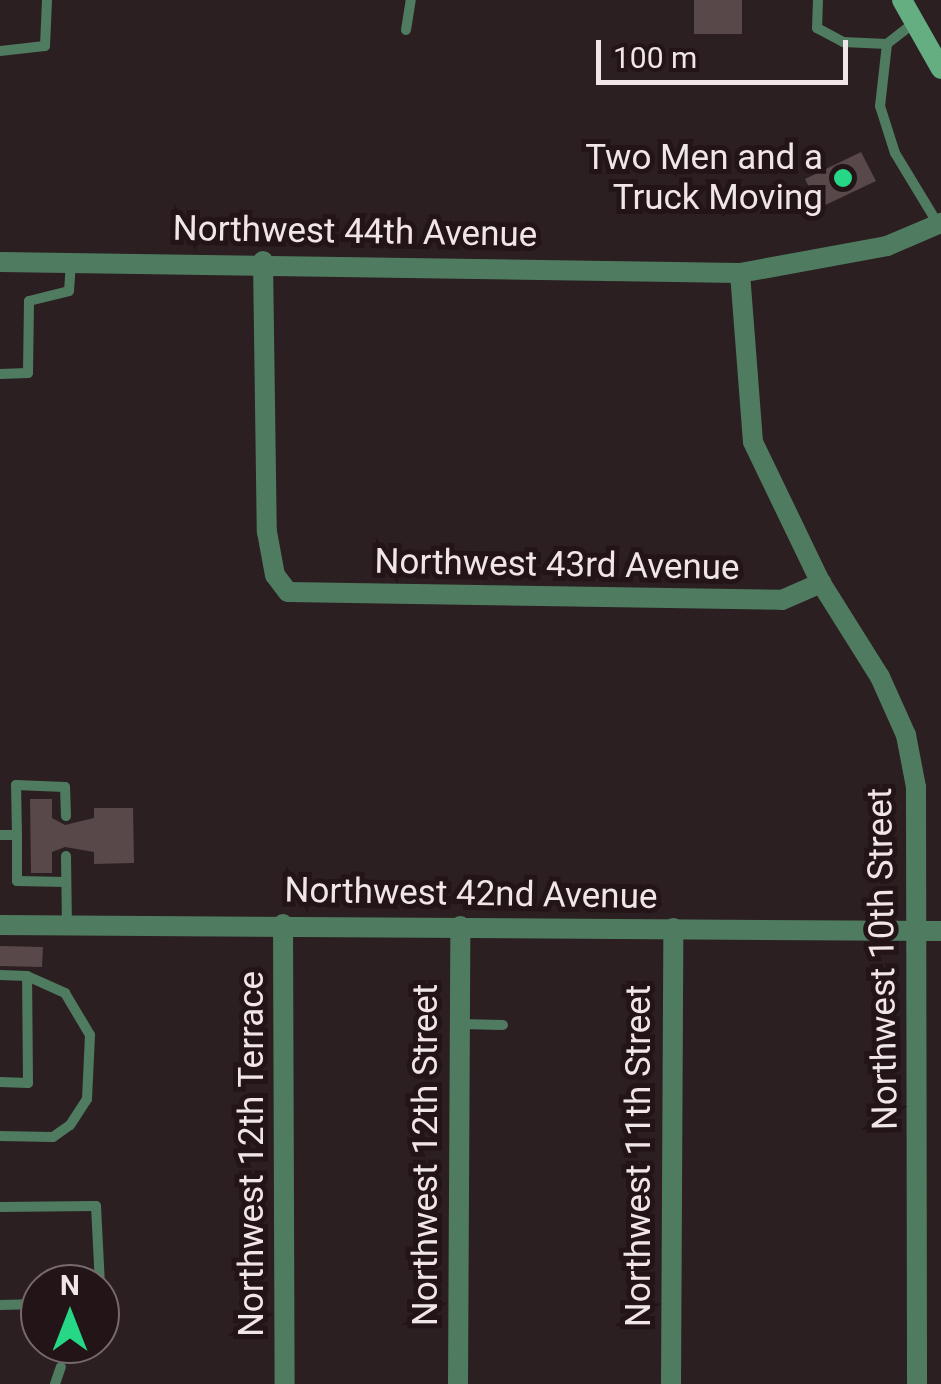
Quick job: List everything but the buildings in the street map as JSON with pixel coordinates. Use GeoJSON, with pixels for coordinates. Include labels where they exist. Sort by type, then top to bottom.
{"type":"FeatureCollection","features":[{"type":"Feature","properties":{"kind":"main road"},"geometry":{"type":"LineString","coordinates":[[902,0],[934,43],[941,69]]}},
{"type":"Feature","properties":{"kind":"street","name":"Northwest 44th Avenue"},"geometry":{"type":"LineString","coordinates":[[0,262],[263,261],[740,273],[887,246],[939,223]]}},
{"type":"Feature","properties":{"kind":"street","name":"Northwest 43rd Avenue"},"geometry":{"type":"LineString","coordinates":[[263,261],[268,532],[274,575],[288,592],[782,600],[821,583]]}},
{"type":"Feature","properties":{"kind":"street","name":"Northwest 10th Street"},"geometry":{"type":"LineString","coordinates":[[740,273],[753,442],[821,583],[880,677],[906,735],[920,840],[917,1384]]}},
{"type":"Feature","properties":{"kind":"street","name":"Northwest 42nd Avenue"},"geometry":{"type":"LineString","coordinates":[[0,924],[941,930]]}},
{"type":"Feature","properties":{"kind":"street","name":"Northwest 12th Terrace"},"geometry":{"type":"LineString","coordinates":[[283,924],[285,1384]]}},
{"type":"Feature","properties":{"kind":"street","name":"Northwest 12th Street"},"geometry":{"type":"LineString","coordinates":[[458,1384],[460,926]]}},
{"type":"Feature","properties":{"kind":"street","name":"Northwest 11th Street"},"geometry":{"type":"LineString","coordinates":[[670,1384],[673,928]]}},
{"type":"Feature","properties":{"kind":"lane"},"geometry":{"type":"LineString","coordinates":[[0,51],[45,46],[47,0]]}},
{"type":"Feature","properties":{"kind":"lane"},"geometry":{"type":"LineString","coordinates":[[406,30],[411,0]]}},
{"type":"Feature","properties":{"kind":"lane"},"geometry":{"type":"LineString","coordinates":[[818,0],[817,28],[843,42],[887,44],[915,22]]}},
{"type":"Feature","properties":{"kind":"lane"},"geometry":{"type":"LineString","coordinates":[[887,44],[880,106],[895,153],[939,223]]}},
{"type":"Feature","properties":{"kind":"lane"},"geometry":{"type":"LineString","coordinates":[[0,374],[28,373],[29,300],[70,291],[71,262]]}},
{"type":"Feature","properties":{"kind":"lane"},"geometry":{"type":"LineString","coordinates":[[66,816],[65,786],[16,785],[18,881],[66,882]]}},
{"type":"Feature","properties":{"kind":"lane"},"geometry":{"type":"LineString","coordinates":[[0,835],[17,835]]}},
{"type":"Feature","properties":{"kind":"lane"},"geometry":{"type":"LineString","coordinates":[[66,856],[66,924]]}},
{"type":"Feature","properties":{"kind":"lane"},"geometry":{"type":"LineString","coordinates":[[0,975],[27,976],[65,993],[90,1035],[87,1099],[52,1137],[0,1136]]}},
{"type":"Feature","properties":{"kind":"lane"},"geometry":{"type":"LineString","coordinates":[[0,1082],[28,1083],[27,976]]}},
{"type":"Feature","properties":{"kind":"lane"},"geometry":{"type":"LineString","coordinates":[[459,1024],[502,1025]]}},
{"type":"Feature","properties":{"kind":"lane"},"geometry":{"type":"LineString","coordinates":[[0,1207],[96,1206],[99,1264]]}},
{"type":"Feature","properties":{"kind":"lane"},"geometry":{"type":"LineString","coordinates":[[55,1384],[61,1368]]}},
{"type":"Feature","properties":{"kind":"place","name":"Two Men and a Truck Moving"},"geometry":{"type":"Point","coordinates":[843,178]}}]}
